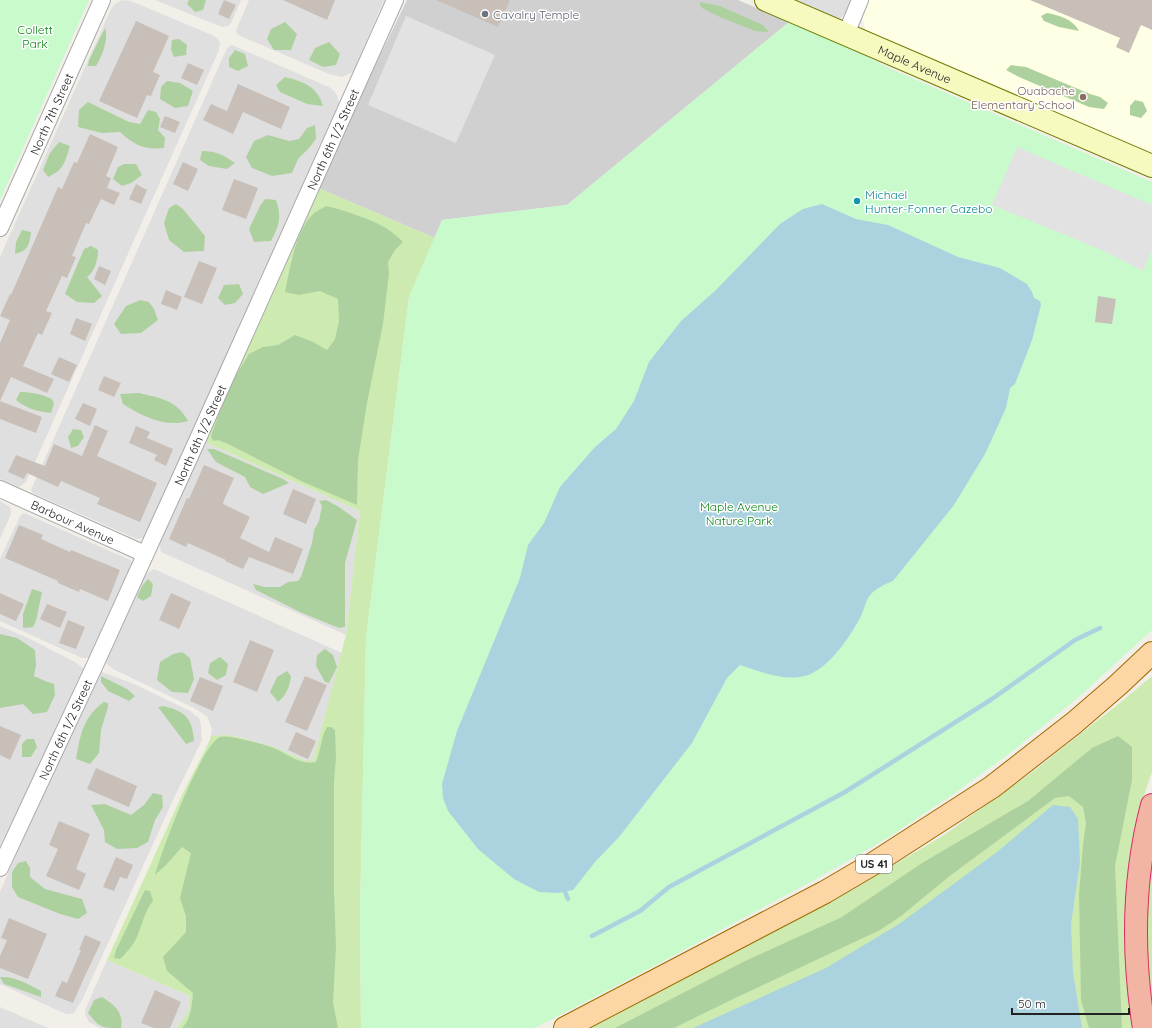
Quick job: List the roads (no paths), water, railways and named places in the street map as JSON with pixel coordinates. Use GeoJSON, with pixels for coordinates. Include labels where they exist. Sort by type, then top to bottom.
{"type":"FeatureCollection","features":[{"type":"Feature","properties":{"kind":"highway"},"geometry":{"type":"LineString","coordinates":[[1144,1028],[1137,975],[1137,895],[1146,832],[1152,805]]}},
{"type":"Feature","properties":{"kind":"main road","name":"Maple Avenue"},"geometry":{"type":"LineString","coordinates":[[766,0],[1152,166]]}},
{"type":"Feature","properties":{"kind":"main road","name":"US 41"},"geometry":{"type":"LineString","coordinates":[[565,1028],[825,892],[878,861],[992,786],[1023,763],[1080,718],[1152,653]]}},
{"type":"Feature","properties":{"kind":"street","name":"North 7th Street"},"geometry":{"type":"LineString","coordinates":[[0,228],[102,0]]}},
{"type":"Feature","properties":{"kind":"street","name":"North 6th 1/2 Street"},"geometry":{"type":"LineString","coordinates":[[0,868],[145,554],[395,0]]}},
{"type":"Feature","properties":{"kind":"street"},"geometry":{"type":"LineString","coordinates":[[846,34],[860,0]]}},
{"type":"Feature","properties":{"kind":"street","name":"Barbour Avenue"},"geometry":{"type":"LineString","coordinates":[[0,489],[145,554]]}},
{"type":"Feature","properties":{"kind":"water"},"geometry":{"type":"Polygon","coordinates":[[[822,204],[856,219],[888,225],[958,257],[1000,268],[1027,284],[1034,298],[1040,301],[1041,305],[1032,340],[1015,384],[1010,388],[1006,408],[985,454],[954,505],[893,581],[879,588],[870,595],[861,616],[844,644],[828,662],[810,674],[792,678],[770,674],[740,665],[727,678],[692,743],[619,837],[595,862],[573,890],[559,893],[539,892],[514,879],[478,849],[448,811],[443,798],[442,784],[457,731],[520,578],[528,545],[544,523],[560,487],[595,447],[616,429],[634,401],[649,362],[681,321],[716,290],[780,224],[803,209],[822,204]]]}},
{"type":"Feature","properties":{"kind":"water"},"geometry":{"type":"Polygon","coordinates":[[[1053,805],[1070,807],[1078,819],[1080,862],[1071,924],[1073,973],[1082,1028],[693,1028],[826,968],[899,924],[997,852],[1053,805]]]}},
{"type":"Feature","properties":{"kind":"waterway"},"geometry":{"type":"LineString","coordinates":[[592,936],[640,911],[669,887],[845,792],[992,699],[1075,640],[1100,628]]}},
{"type":"Feature","properties":{"kind":"waterway"},"geometry":{"type":"LineString","coordinates":[[563,887],[568,899]]}},
{"type":"Feature","properties":{"kind":"place","name":"Cavalry Temple"},"geometry":{"type":"Point","coordinates":[485,14]}},
{"type":"Feature","properties":{"kind":"place","name":"Ouabache Elementary School"},"geometry":{"type":"Point","coordinates":[1083,97]}},
{"type":"Feature","properties":{"kind":"place","name":"Michael Hunter-Fonner Gazebo"},"geometry":{"type":"Point","coordinates":[857,201]}},
{"type":"Feature","properties":{"kind":"park label","name":"Collett Park"},"geometry":{"type":"Point","coordinates":[35,36]}},
{"type":"Feature","properties":{"kind":"park label","name":"Maple Avenue Nature Park"},"geometry":{"type":"Point","coordinates":[739,513]}}]}
